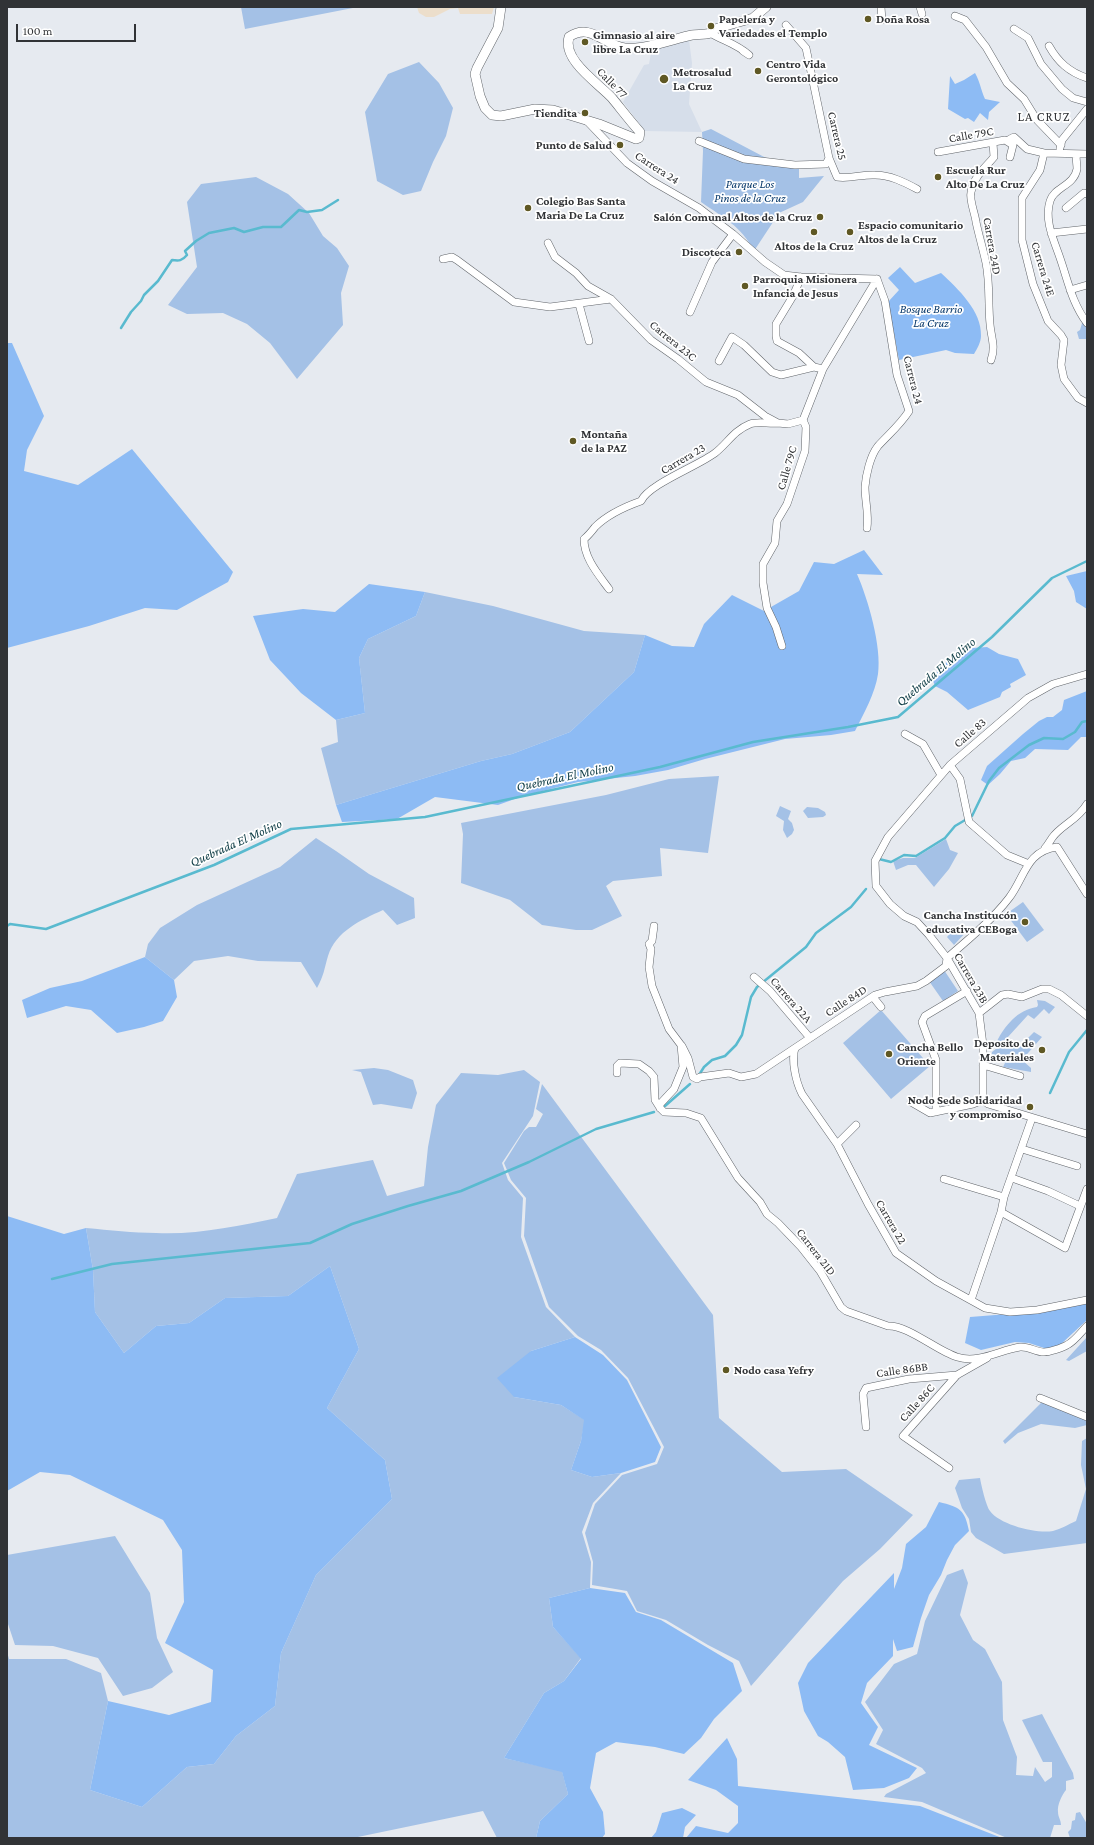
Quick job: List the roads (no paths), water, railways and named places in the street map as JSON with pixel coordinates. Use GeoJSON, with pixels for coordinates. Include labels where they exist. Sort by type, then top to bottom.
{"type":"FeatureCollection","features":[{"type":"Feature","properties":{"kind":"street","name":"Calle 77"},"geometry":{"type":"LineString","coordinates":[[501,7],[498,28],[475,74],[480,96],[485,108],[492,115],[501,116],[530,109],[553,110],[587,121],[633,139],[639,138],[640,132],[611,98],[582,70],[572,57],[568,49],[569,37],[575,33],[588,32],[597,35],[617,46],[633,48],[710,33],[715,29],[752,18],[763,9]]}},
{"type":"Feature","properties":{"kind":"street"},"geometry":{"type":"LineString","coordinates":[[881,7],[882,20]]}},
{"type":"Feature","properties":{"kind":"street"},"geometry":{"type":"LineString","coordinates":[[955,16],[966,20],[986,47],[1007,83],[1024,99],[1037,120],[1061,145]]}},
{"type":"Feature","properties":{"kind":"street","name":"Carrera 25"},"geometry":{"type":"LineString","coordinates":[[786,25],[806,48],[829,158],[837,177],[854,177],[875,174],[903,180],[917,189]]}},
{"type":"Feature","properties":{"kind":"street"},"geometry":{"type":"LineString","coordinates":[[1014,29],[1028,38],[1041,64],[1062,89],[1073,98],[1087,102]]}},
{"type":"Feature","properties":{"kind":"street"},"geometry":{"type":"LineString","coordinates":[[710,33],[736,44],[749,55],[743,51]]}},
{"type":"Feature","properties":{"kind":"street"},"geometry":{"type":"LineString","coordinates":[[1048,46],[1060,63],[1069,71],[1087,78]]}},
{"type":"Feature","properties":{"kind":"street"},"geometry":{"type":"LineString","coordinates":[[1058,154],[1062,140],[1087,109]]}},
{"type":"Feature","properties":{"kind":"street","name":"Carrera 24"},"geometry":{"type":"LineString","coordinates":[[587,121],[626,163],[699,208],[733,234],[765,262],[784,275],[801,277],[877,279],[885,301],[897,375],[909,411],[894,431],[878,447],[870,464],[865,488],[869,516],[867,528]]}},
{"type":"Feature","properties":{"kind":"street","name":"Calle 79C"},"geometry":{"type":"LineString","coordinates":[[1013,145],[1010,139],[1014,137],[1027,149],[1044,153],[1087,154]]}},
{"type":"Feature","properties":{"kind":"street","name":"Calle 79C"},"geometry":{"type":"LineString","coordinates":[[938,152],[1005,140],[1013,145]]}},
{"type":"Feature","properties":{"kind":"street"},"geometry":{"type":"LineString","coordinates":[[699,141],[744,159],[795,165],[826,164],[829,158]]}},
{"type":"Feature","properties":{"kind":"street","name":"Carrera 24D"},"geometry":{"type":"LineString","coordinates":[[991,360],[994,342],[990,324],[990,304],[987,292],[986,264],[980,243],[970,193],[979,173],[994,156],[993,143]]}},
{"type":"Feature","properties":{"kind":"street"},"geometry":{"type":"LineString","coordinates":[[1010,157],[1013,145]]}},
{"type":"Feature","properties":{"kind":"street","name":"Carrera 24E"},"geometry":{"type":"LineString","coordinates":[[1044,153],[1040,170],[1022,198],[1022,240],[1033,284],[1048,321],[1064,340],[1061,365],[1064,379],[1078,398],[1087,403]]}},
{"type":"Feature","properties":{"kind":"street"},"geometry":{"type":"LineString","coordinates":[[1076,154],[1076,170],[1073,179],[1056,192],[1050,201],[1049,212],[1051,233],[1070,290],[1087,323]]}},
{"type":"Feature","properties":{"kind":"street"},"geometry":{"type":"LineString","coordinates":[[1066,208],[1084,193],[1087,194]]}},
{"type":"Feature","properties":{"kind":"street"},"geometry":{"type":"LineString","coordinates":[[1051,233],[1087,229]]}},
{"type":"Feature","properties":{"kind":"street"},"geometry":{"type":"LineString","coordinates":[[690,312],[712,262],[733,234]]}},
{"type":"Feature","properties":{"kind":"street","name":"Carrera 23C"},"geometry":{"type":"LineString","coordinates":[[548,243],[555,257],[576,273],[588,286],[611,299],[651,340],[678,359],[706,382],[738,395],[759,412],[778,423]]}},
{"type":"Feature","properties":{"kind":"street"},"geometry":{"type":"LineString","coordinates":[[443,258],[452,257],[458,260],[514,302],[550,307],[611,299]]}},
{"type":"Feature","properties":{"kind":"street"},"geometry":{"type":"LineString","coordinates":[[801,277],[793,296],[776,324],[776,336],[778,341],[799,353],[814,367]]}},
{"type":"Feature","properties":{"kind":"street","name":"Calle 79C"},"geometry":{"type":"LineString","coordinates":[[782,646],[776,627],[767,608],[763,583],[763,564],[775,543],[777,520],[787,504],[805,450],[806,426],[803,420],[823,369],[877,279]]}},
{"type":"Feature","properties":{"kind":"street"},"geometry":{"type":"LineString","coordinates":[[1070,290],[1087,285]]}},
{"type":"Feature","properties":{"kind":"street"},"geometry":{"type":"LineString","coordinates":[[579,304],[589,342]]}},
{"type":"Feature","properties":{"kind":"street"},"geometry":{"type":"LineString","coordinates":[[719,361],[732,337],[744,345],[772,372],[781,375],[814,367],[823,369]]}},
{"type":"Feature","properties":{"kind":"street"},"geometry":{"type":"LineString","coordinates":[[778,423],[788,424],[803,420]]}},
{"type":"Feature","properties":{"kind":"street","name":"Carrera 23"},"geometry":{"type":"LineString","coordinates":[[609,589],[593,569],[584,545],[584,539],[600,522],[613,512],[641,501],[643,495],[717,452],[738,430],[752,423],[778,423]]}},
{"type":"Feature","properties":{"kind":"street","name":"Calle 83"},"geometry":{"type":"LineString","coordinates":[[888,837],[950,765],[1028,698],[1053,684],[1087,674]]}},
{"type":"Feature","properties":{"kind":"street"},"geometry":{"type":"LineString","coordinates":[[905,734],[923,744],[941,775]]}},
{"type":"Feature","properties":{"kind":"street"},"geometry":{"type":"LineString","coordinates":[[950,765],[960,780],[969,822],[1007,855],[1029,864]]}},
{"type":"Feature","properties":{"kind":"street","name":"Calle 84D"},"geometry":{"type":"LineString","coordinates":[[681,1045],[685,1049],[693,1077],[697,1079],[700,1077],[729,1073],[741,1077],[756,1074],[873,997],[885,992],[917,986],[926,982],[946,966],[947,958],[1009,897],[1029,864],[1045,848],[1052,838],[1084,811],[1087,804]]}},
{"type":"Feature","properties":{"kind":"street","name":"Carrera 23B"},"geometry":{"type":"LineString","coordinates":[[888,837],[875,861],[876,886],[890,904],[904,916],[917,922],[947,958],[979,1013],[983,1045],[983,1100]]}},
{"type":"Feature","properties":{"kind":"street"},"geometry":{"type":"LineString","coordinates":[[1045,848],[1057,847],[1087,894]]}},
{"type":"Feature","properties":{"kind":"street"},"geometry":{"type":"LineString","coordinates":[[654,926],[652,941],[649,944],[651,950],[648,967],[652,986],[669,1029],[681,1045],[683,1067],[674,1089],[660,1104],[660,1108]]}},
{"type":"Feature","properties":{"kind":"street","name":"Carrera 22A"},"geometry":{"type":"LineString","coordinates":[[756,978],[766,987],[810,1038]]}},
{"type":"Feature","properties":{"kind":"street"},"geometry":{"type":"LineString","coordinates":[[979,1013],[1002,995],[1008,994],[1022,997],[1042,988],[1049,989],[1061,995],[1087,1016]]}},
{"type":"Feature","properties":{"kind":"street"},"geometry":{"type":"LineString","coordinates":[[936,1112],[936,1060],[922,1022],[925,1016],[967,991]]}},
{"type":"Feature","properties":{"kind":"street"},"geometry":{"type":"LineString","coordinates":[[873,997],[881,1007]]}},
{"type":"Feature","properties":{"kind":"street","name":"Carrera 22"},"geometry":{"type":"LineString","coordinates":[[795,1048],[793,1055],[798,1086],[837,1144],[868,1204],[896,1253],[936,1281],[985,1308],[1010,1312],[1037,1310],[1087,1300]]}},
{"type":"Feature","properties":{"kind":"street"},"geometry":{"type":"LineString","coordinates":[[617,1073],[617,1066],[620,1063],[639,1064],[649,1071],[654,1077],[656,1087],[654,1095],[660,1108]]}},
{"type":"Feature","properties":{"kind":"street"},"geometry":{"type":"LineString","coordinates":[[983,1065],[1020,1076]]}},
{"type":"Feature","properties":{"kind":"street"},"geometry":{"type":"LineString","coordinates":[[911,1102],[930,1113],[973,1104],[983,1100],[988,1104],[1087,1134]]}},
{"type":"Feature","properties":{"kind":"street","name":"Carrera 21D"},"geometry":{"type":"LineString","coordinates":[[660,1108],[664,1112],[686,1112],[702,1118],[738,1178],[760,1202],[767,1214],[778,1222],[801,1247],[820,1271],[841,1307],[846,1311],[888,1326],[895,1326],[922,1338],[948,1354],[959,1358],[971,1358],[995,1354],[1021,1347],[1028,1347],[1043,1352],[1067,1346],[1087,1326]]}},
{"type":"Feature","properties":{"kind":"street"},"geometry":{"type":"LineString","coordinates":[[971,1300],[1001,1212],[1004,1197],[1032,1118]]}},
{"type":"Feature","properties":{"kind":"street"},"geometry":{"type":"LineString","coordinates":[[837,1144],[856,1125]]}},
{"type":"Feature","properties":{"kind":"street"},"geometry":{"type":"LineString","coordinates":[[1022,1149],[1077,1166]]}},
{"type":"Feature","properties":{"kind":"street"},"geometry":{"type":"LineString","coordinates":[[1012,1178],[1048,1191],[1080,1206]]}},
{"type":"Feature","properties":{"kind":"street"},"geometry":{"type":"LineString","coordinates":[[944,1179],[1004,1197]]}},
{"type":"Feature","properties":{"kind":"street"},"geometry":{"type":"LineString","coordinates":[[1001,1212],[1065,1248],[1087,1189]]}},
{"type":"Feature","properties":{"kind":"street","name":"Calle 86C"},"geometry":{"type":"LineString","coordinates":[[949,1468],[903,1436],[957,1375],[995,1354]]}},
{"type":"Feature","properties":{"kind":"street","name":"Calle 86BB"},"geometry":{"type":"LineString","coordinates":[[866,1427],[863,1394],[866,1388],[909,1379],[957,1375]]}},
{"type":"Feature","properties":{"kind":"street"},"geometry":{"type":"LineString","coordinates":[[1040,1398],[1087,1416]]}},
{"type":"Feature","properties":{"kind":"waterway"},"geometry":{"type":"LineString","coordinates":[[121,328],[131,312],[141,301],[144,295],[158,281],[172,260],[184,258],[187,255],[185,251],[196,241],[209,233],[234,228],[244,232],[263,227],[281,227],[299,210],[307,212],[322,210],[338,200]]}},
{"type":"Feature","properties":{"kind":"waterway","name":"Quebrada El Molino"},"geometry":{"type":"LineString","coordinates":[[7,926],[10,924],[46,929],[214,865],[291,829],[425,817],[660,767],[753,742],[848,727],[898,717],[992,637],[1052,578],[1087,561]]}},
{"type":"Feature","properties":{"kind":"waterway"},"geometry":{"type":"LineString","coordinates":[[879,859],[891,862],[904,855],[916,856],[945,838],[955,826],[972,816],[989,781],[999,768],[1029,745],[1044,738],[1063,739],[1075,732],[1082,722],[1087,721]]}},
{"type":"Feature","properties":{"kind":"waterway"},"geometry":{"type":"LineString","coordinates":[[699,1075],[704,1067],[712,1060],[725,1056],[736,1045],[742,1035],[751,997],[757,987],[806,947],[816,933],[851,907],[866,889]]}},
{"type":"Feature","properties":{"kind":"waterway"},"geometry":{"type":"LineString","coordinates":[[1050,1093],[1069,1052],[1087,1030]]}},
{"type":"Feature","properties":{"kind":"waterway"},"geometry":{"type":"LineString","coordinates":[[665,1106],[690,1084]]}},
{"type":"Feature","properties":{"kind":"waterway"},"geometry":{"type":"LineString","coordinates":[[52,1279],[112,1264],[310,1243],[352,1224],[461,1191],[529,1162],[596,1129],[654,1112]]}},
{"type":"Feature","properties":{"kind":"place","name":"Doña Rosa"},"geometry":{"type":"Point","coordinates":[868,19]}},
{"type":"Feature","properties":{"kind":"place","name":"Papelería y Variedades el Templo"},"geometry":{"type":"Point","coordinates":[711,26]}},
{"type":"Feature","properties":{"kind":"place","name":"Gimnasio al aire libre La Cruz"},"geometry":{"type":"Point","coordinates":[585,42]}},
{"type":"Feature","properties":{"kind":"place","name":"Centro Vida Gerontológico"},"geometry":{"type":"Point","coordinates":[758,71]}},
{"type":"Feature","properties":{"kind":"place","name":"Metrosalud La Cruz"},"geometry":{"type":"Point","coordinates":[664,79]}},
{"type":"Feature","properties":{"kind":"place","name":"Tiendita"},"geometry":{"type":"Point","coordinates":[585,113]}},
{"type":"Feature","properties":{"kind":"place","name":"Punto de Salud"},"geometry":{"type":"Point","coordinates":[620,145]}},
{"type":"Feature","properties":{"kind":"place","name":"Escuela Rur Alto De La Cruz"},"geometry":{"type":"Point","coordinates":[938,177]}},
{"type":"Feature","properties":{"kind":"place","name":"Colegio Bas Santa Maria De La Cruz"},"geometry":{"type":"Point","coordinates":[528,208]}},
{"type":"Feature","properties":{"kind":"place","name":"Salón Comunal Altos de la Cruz"},"geometry":{"type":"Point","coordinates":[820,217]}},
{"type":"Feature","properties":{"kind":"place","name":"Altos de la Cruz"},"geometry":{"type":"Point","coordinates":[814,232]}},
{"type":"Feature","properties":{"kind":"place","name":"Espacio comunitario Altos de la Cruz"},"geometry":{"type":"Point","coordinates":[850,232]}},
{"type":"Feature","properties":{"kind":"place","name":"Discoteca"},"geometry":{"type":"Point","coordinates":[739,252]}},
{"type":"Feature","properties":{"kind":"place","name":"Parroquia Misionera Infancia de Jesus"},"geometry":{"type":"Point","coordinates":[745,286]}},
{"type":"Feature","properties":{"kind":"place","name":"Montaña de la PAZ"},"geometry":{"type":"Point","coordinates":[573,441]}},
{"type":"Feature","properties":{"kind":"place","name":"Cancha Institucón educativa CEBoga"},"geometry":{"type":"Point","coordinates":[1025,922]}},
{"type":"Feature","properties":{"kind":"place","name":"Deposito de Materiales"},"geometry":{"type":"Point","coordinates":[1042,1050]}},
{"type":"Feature","properties":{"kind":"place","name":"Cancha Bello Oriente"},"geometry":{"type":"Point","coordinates":[889,1054]}},
{"type":"Feature","properties":{"kind":"place","name":"Nodo Sede Solidaridad y compromiso"},"geometry":{"type":"Point","coordinates":[1030,1107]}},
{"type":"Feature","properties":{"kind":"place","name":"Nodo casa Yefry"},"geometry":{"type":"Point","coordinates":[726,1370]}},
{"type":"Feature","properties":{"kind":"district","name":"LA CRUZ"},"geometry":{"type":"Point","coordinates":[1044,117]}},
{"type":"Feature","properties":{"kind":"park label","name":"Parque Los Pinos de la Cruz"},"geometry":{"type":"Point","coordinates":[750,191]}},
{"type":"Feature","properties":{"kind":"park label","name":"Bosque Barrio La Cruz"},"geometry":{"type":"Point","coordinates":[931,316]}}]}
